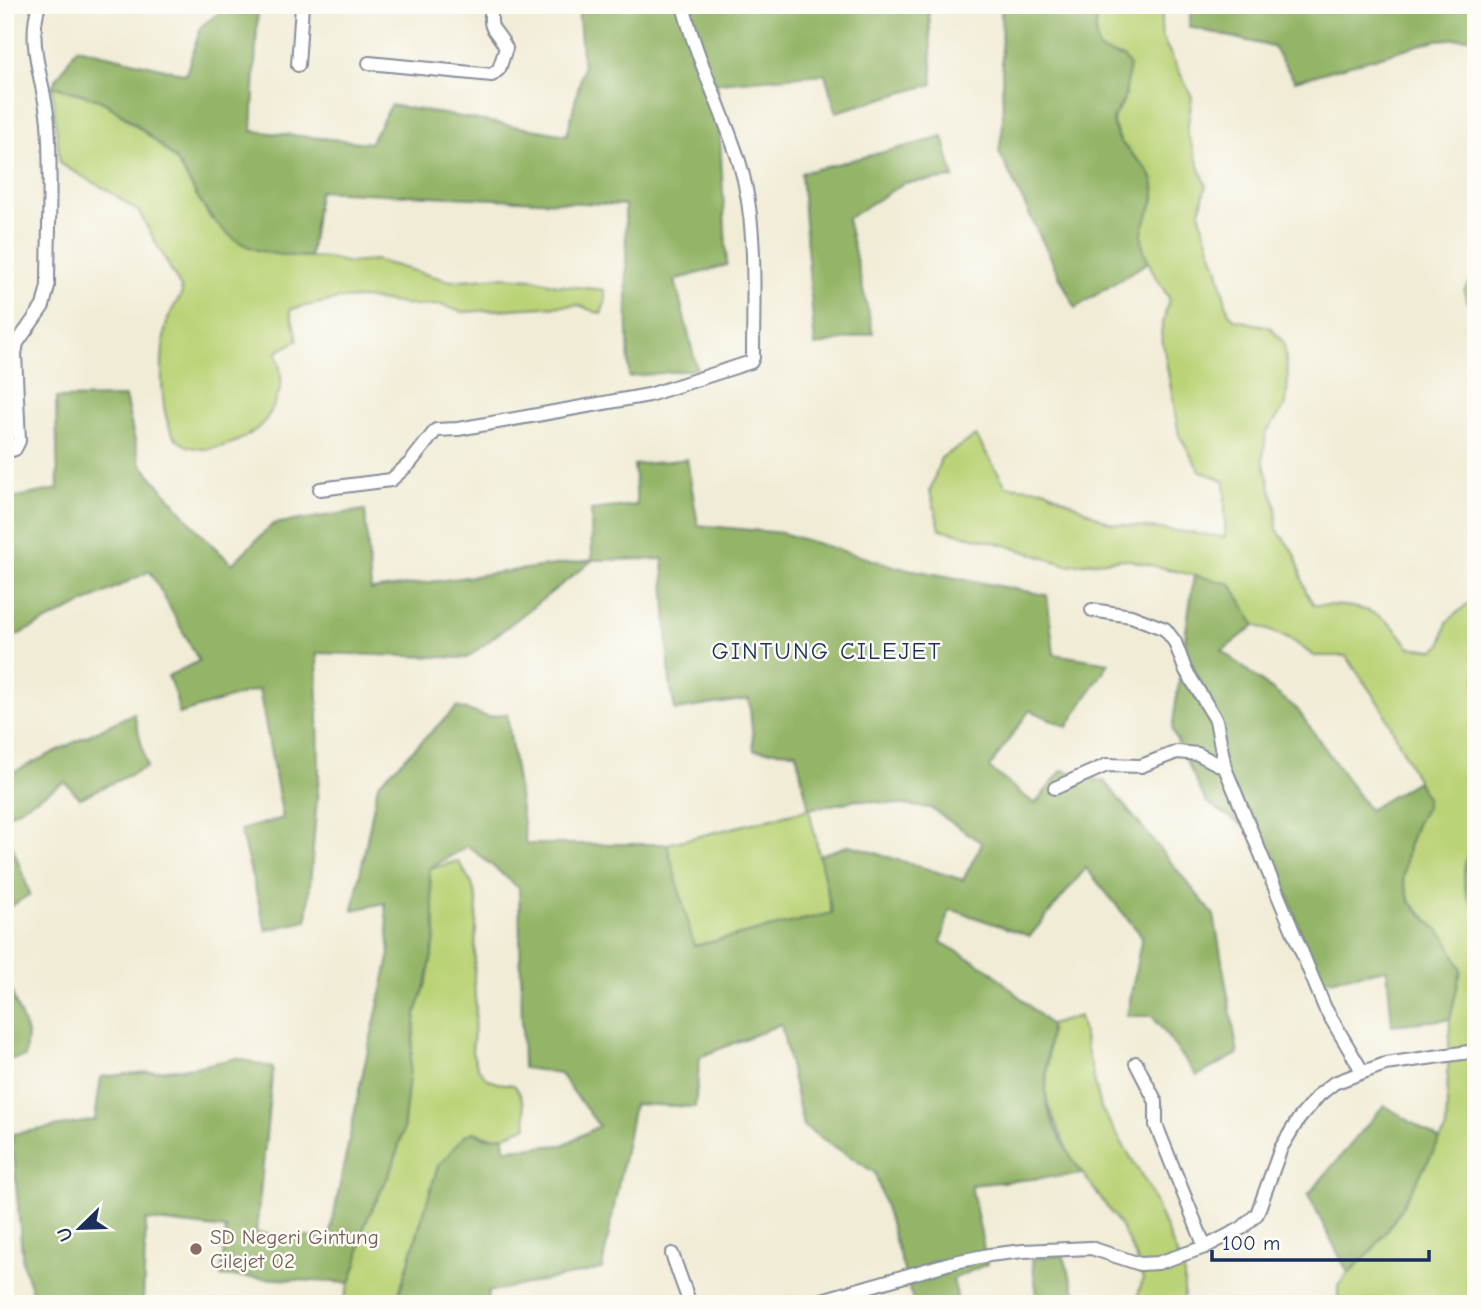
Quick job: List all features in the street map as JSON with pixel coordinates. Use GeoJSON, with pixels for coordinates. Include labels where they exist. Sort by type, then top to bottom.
{"type":"FeatureCollection","features":[{"type":"Feature","properties":{"kind":"street"},"geometry":{"type":"LineString","coordinates":[[5,452],[15,449],[19,442],[12,421],[17,343],[43,306],[48,285],[48,121],[35,54],[34,21],[39,5]]}},
{"type":"Feature","properties":{"kind":"street"},"geometry":{"type":"LineString","coordinates":[[298,65],[302,5]]}},
{"type":"Feature","properties":{"kind":"street"},"geometry":{"type":"LineString","coordinates":[[369,63],[492,75],[499,69],[506,48],[489,23],[492,5]]}},
{"type":"Feature","properties":{"kind":"street"},"geometry":{"type":"LineString","coordinates":[[320,489],[391,480],[410,463],[436,430],[458,429],[649,395],[751,362],[753,258],[748,205],[740,163],[682,5]]}},
{"type":"Feature","properties":{"kind":"street"},"geometry":{"type":"LineString","coordinates":[[1092,610],[1131,616],[1165,629],[1175,642],[1185,669],[1216,720],[1225,768],[1325,1008],[1362,1071]]}},
{"type":"Feature","properties":{"kind":"street"},"geometry":{"type":"LineString","coordinates":[[1055,788],[1107,765],[1141,766],[1177,752],[1198,754],[1225,768]]}},
{"type":"Feature","properties":{"kind":"street"},"geometry":{"type":"LineString","coordinates":[[808,1304],[950,1263],[989,1255],[1091,1248],[1140,1264],[1158,1263],[1205,1247],[1242,1228],[1257,1214],[1281,1148],[1319,1095],[1334,1083],[1384,1064],[1476,1051]]}},
{"type":"Feature","properties":{"kind":"street"},"geometry":{"type":"LineString","coordinates":[[1136,1063],[1156,1102],[1156,1125],[1205,1247]]}},
{"type":"Feature","properties":{"kind":"street"},"geometry":{"type":"LineString","coordinates":[[672,1254],[690,1304]]}},
{"type":"Feature","properties":{"kind":"green space"},"geometry":{"type":"Polygon","coordinates":[[[230,5],[258,5],[252,131],[370,143],[391,105],[567,135],[583,68],[578,5],[954,5],[929,12],[933,84],[836,112],[825,74],[717,83],[727,265],[675,280],[697,369],[629,377],[625,205],[319,191],[310,257],[274,254],[245,245],[221,228],[174,158],[129,120],[97,99],[52,86],[77,48],[186,74],[201,26],[230,5]]]}},
{"type":"Feature","properties":{"kind":"green space"},"geometry":{"type":"Polygon","coordinates":[[[1001,5],[1102,5],[1096,28],[1099,50],[1124,58],[1130,66],[1124,99],[1113,123],[1121,141],[1146,169],[1154,185],[1152,205],[1142,237],[1148,262],[1075,308],[999,152],[1003,125],[1001,5]]]}},
{"type":"Feature","properties":{"kind":"green space"},"geometry":{"type":"Polygon","coordinates":[[[1102,5],[1165,5],[1161,23],[1162,37],[1192,97],[1187,132],[1206,185],[1200,211],[1201,220],[1228,311],[1234,319],[1271,328],[1284,343],[1288,378],[1286,405],[1266,433],[1263,460],[1276,507],[1277,530],[1295,554],[1306,592],[1314,605],[1343,606],[1368,611],[1390,624],[1409,647],[1435,650],[1441,645],[1447,622],[1474,598],[1476,570],[1476,836],[1465,864],[1464,883],[1466,893],[1476,911],[1476,1304],[1338,1304],[1338,1286],[1371,1252],[1396,1217],[1446,1129],[1450,1019],[1461,970],[1446,938],[1410,902],[1403,880],[1408,848],[1416,824],[1426,807],[1426,798],[1382,708],[1346,656],[1314,656],[1289,638],[1255,625],[1231,584],[1125,559],[1067,565],[1005,545],[940,529],[930,491],[941,458],[976,436],[1006,486],[1044,489],[1110,523],[1225,537],[1225,481],[1200,471],[1179,435],[1161,332],[1169,298],[1155,276],[1141,245],[1142,227],[1154,199],[1146,169],[1122,145],[1113,123],[1114,115],[1123,102],[1124,58],[1099,50],[1096,28],[1102,5]]]}},
{"type":"Feature","properties":{"kind":"green space"},"geometry":{"type":"Polygon","coordinates":[[[1191,5],[1476,5],[1476,37],[1436,40],[1295,81],[1273,47],[1189,27],[1191,5]]]}},
{"type":"Feature","properties":{"kind":"green space"},"geometry":{"type":"Polygon","coordinates":[[[52,86],[103,101],[175,159],[211,219],[288,256],[328,258],[350,263],[375,260],[450,281],[499,277],[534,279],[557,285],[604,290],[606,300],[601,314],[578,305],[462,312],[441,305],[418,306],[363,298],[339,299],[292,309],[290,311],[298,340],[277,352],[281,386],[268,416],[259,427],[238,441],[213,448],[189,446],[179,441],[172,432],[167,419],[162,385],[168,318],[182,293],[181,288],[139,212],[109,191],[60,164],[52,86]]]}},
{"type":"Feature","properties":{"kind":"green space"},"geometry":{"type":"Polygon","coordinates":[[[943,137],[954,178],[904,183],[847,219],[873,333],[815,346],[801,173],[943,137]]]}},
{"type":"Feature","properties":{"kind":"green space"},"geometry":{"type":"Polygon","coordinates":[[[1476,270],[1476,313],[1464,291],[1476,270]]]}},
{"type":"Feature","properties":{"kind":"green space"},"geometry":{"type":"Polygon","coordinates":[[[125,397],[140,463],[200,533],[232,564],[273,524],[365,510],[371,590],[592,560],[591,510],[637,505],[634,465],[687,459],[698,525],[782,533],[897,567],[1047,595],[1054,654],[1109,663],[1067,727],[1030,710],[989,768],[1035,804],[1062,770],[1105,782],[1214,915],[1238,1054],[1197,1076],[1152,1016],[1127,1016],[1142,936],[1086,868],[1030,936],[950,909],[941,942],[990,970],[1050,1025],[1046,1096],[1060,1137],[1083,1174],[971,1185],[987,1264],[953,1279],[959,1304],[914,1304],[875,1173],[803,1126],[781,1024],[700,1057],[695,1107],[634,1104],[602,1269],[488,1292],[487,1304],[396,1304],[438,1166],[465,1135],[474,1132],[486,1138],[504,1136],[505,1149],[563,1145],[599,1126],[559,1073],[523,1068],[519,888],[468,846],[429,869],[436,934],[427,980],[416,1013],[403,1131],[393,1166],[365,1224],[350,1283],[221,1276],[226,1229],[146,1220],[143,1304],[36,1304],[23,1265],[12,1134],[95,1120],[101,1077],[195,1067],[237,1058],[273,1068],[256,1233],[329,1239],[390,954],[385,903],[353,910],[378,784],[457,707],[488,717],[507,714],[526,844],[667,844],[694,946],[832,913],[819,855],[850,845],[963,880],[982,843],[930,808],[858,800],[809,809],[796,752],[754,750],[749,699],[675,710],[670,683],[663,559],[593,560],[467,658],[317,653],[319,774],[307,921],[266,930],[240,830],[283,818],[259,689],[179,714],[176,696],[168,676],[199,661],[150,571],[5,641],[5,499],[58,489],[56,398],[125,397]]]}},
{"type":"Feature","properties":{"kind":"green space"},"geometry":{"type":"Polygon","coordinates":[[[1194,575],[1231,584],[1255,625],[1222,651],[1297,709],[1369,810],[1417,781],[1426,798],[1426,807],[1416,824],[1408,847],[1403,880],[1410,902],[1446,938],[1461,969],[1450,1019],[1392,1025],[1387,969],[1318,982],[1286,890],[1250,830],[1206,802],[1172,730],[1194,575]]]}},
{"type":"Feature","properties":{"kind":"green space"},"geometry":{"type":"Polygon","coordinates":[[[134,713],[147,767],[80,798],[65,782],[5,817],[5,776],[134,713]]]}},
{"type":"Feature","properties":{"kind":"green space"},"geometry":{"type":"Polygon","coordinates":[[[809,809],[832,913],[693,946],[667,844],[809,809]]]}},
{"type":"Feature","properties":{"kind":"green space"},"geometry":{"type":"Polygon","coordinates":[[[5,826],[30,894],[5,910],[5,826]]]}},
{"type":"Feature","properties":{"kind":"green space"},"geometry":{"type":"Polygon","coordinates":[[[1476,836],[1476,911],[1466,893],[1464,874],[1476,836]]]}},
{"type":"Feature","properties":{"kind":"green space"},"geometry":{"type":"Polygon","coordinates":[[[458,861],[472,884],[477,902],[474,980],[476,1010],[472,1052],[478,1068],[486,1078],[497,1083],[514,1085],[522,1099],[527,1126],[495,1137],[474,1132],[438,1166],[396,1304],[342,1304],[357,1263],[365,1224],[393,1166],[403,1131],[416,1013],[427,980],[436,934],[429,869],[458,861]]]}},
{"type":"Feature","properties":{"kind":"green space"},"geometry":{"type":"Polygon","coordinates":[[[5,975],[27,1033],[25,1057],[5,1060],[5,975]]]}},
{"type":"Feature","properties":{"kind":"green space"},"geometry":{"type":"Polygon","coordinates":[[[1079,1016],[1101,1108],[1148,1186],[1184,1271],[1184,1304],[1135,1304],[1143,1279],[1136,1257],[1120,1225],[1070,1156],[1048,1105],[1046,1093],[1050,1025],[1079,1016]]]}},
{"type":"Feature","properties":{"kind":"green space"},"geometry":{"type":"Polygon","coordinates":[[[1384,1105],[1440,1140],[1396,1217],[1371,1252],[1348,1273],[1308,1195],[1384,1105]]]}},
{"type":"Feature","properties":{"kind":"green space"},"geometry":{"type":"Polygon","coordinates":[[[1063,1254],[1079,1304],[1032,1304],[1038,1302],[1032,1259],[1063,1254]]]}},
{"type":"Feature","properties":{"kind":"place","name":"SD Negeri Gintung Cilejet 02"},"geometry":{"type":"Point","coordinates":[196,1249]}},
{"type":"Feature","properties":{"kind":"district","name":"GINTUNG CILEJET"},"geometry":{"type":"Point","coordinates":[827,651]}}]}
